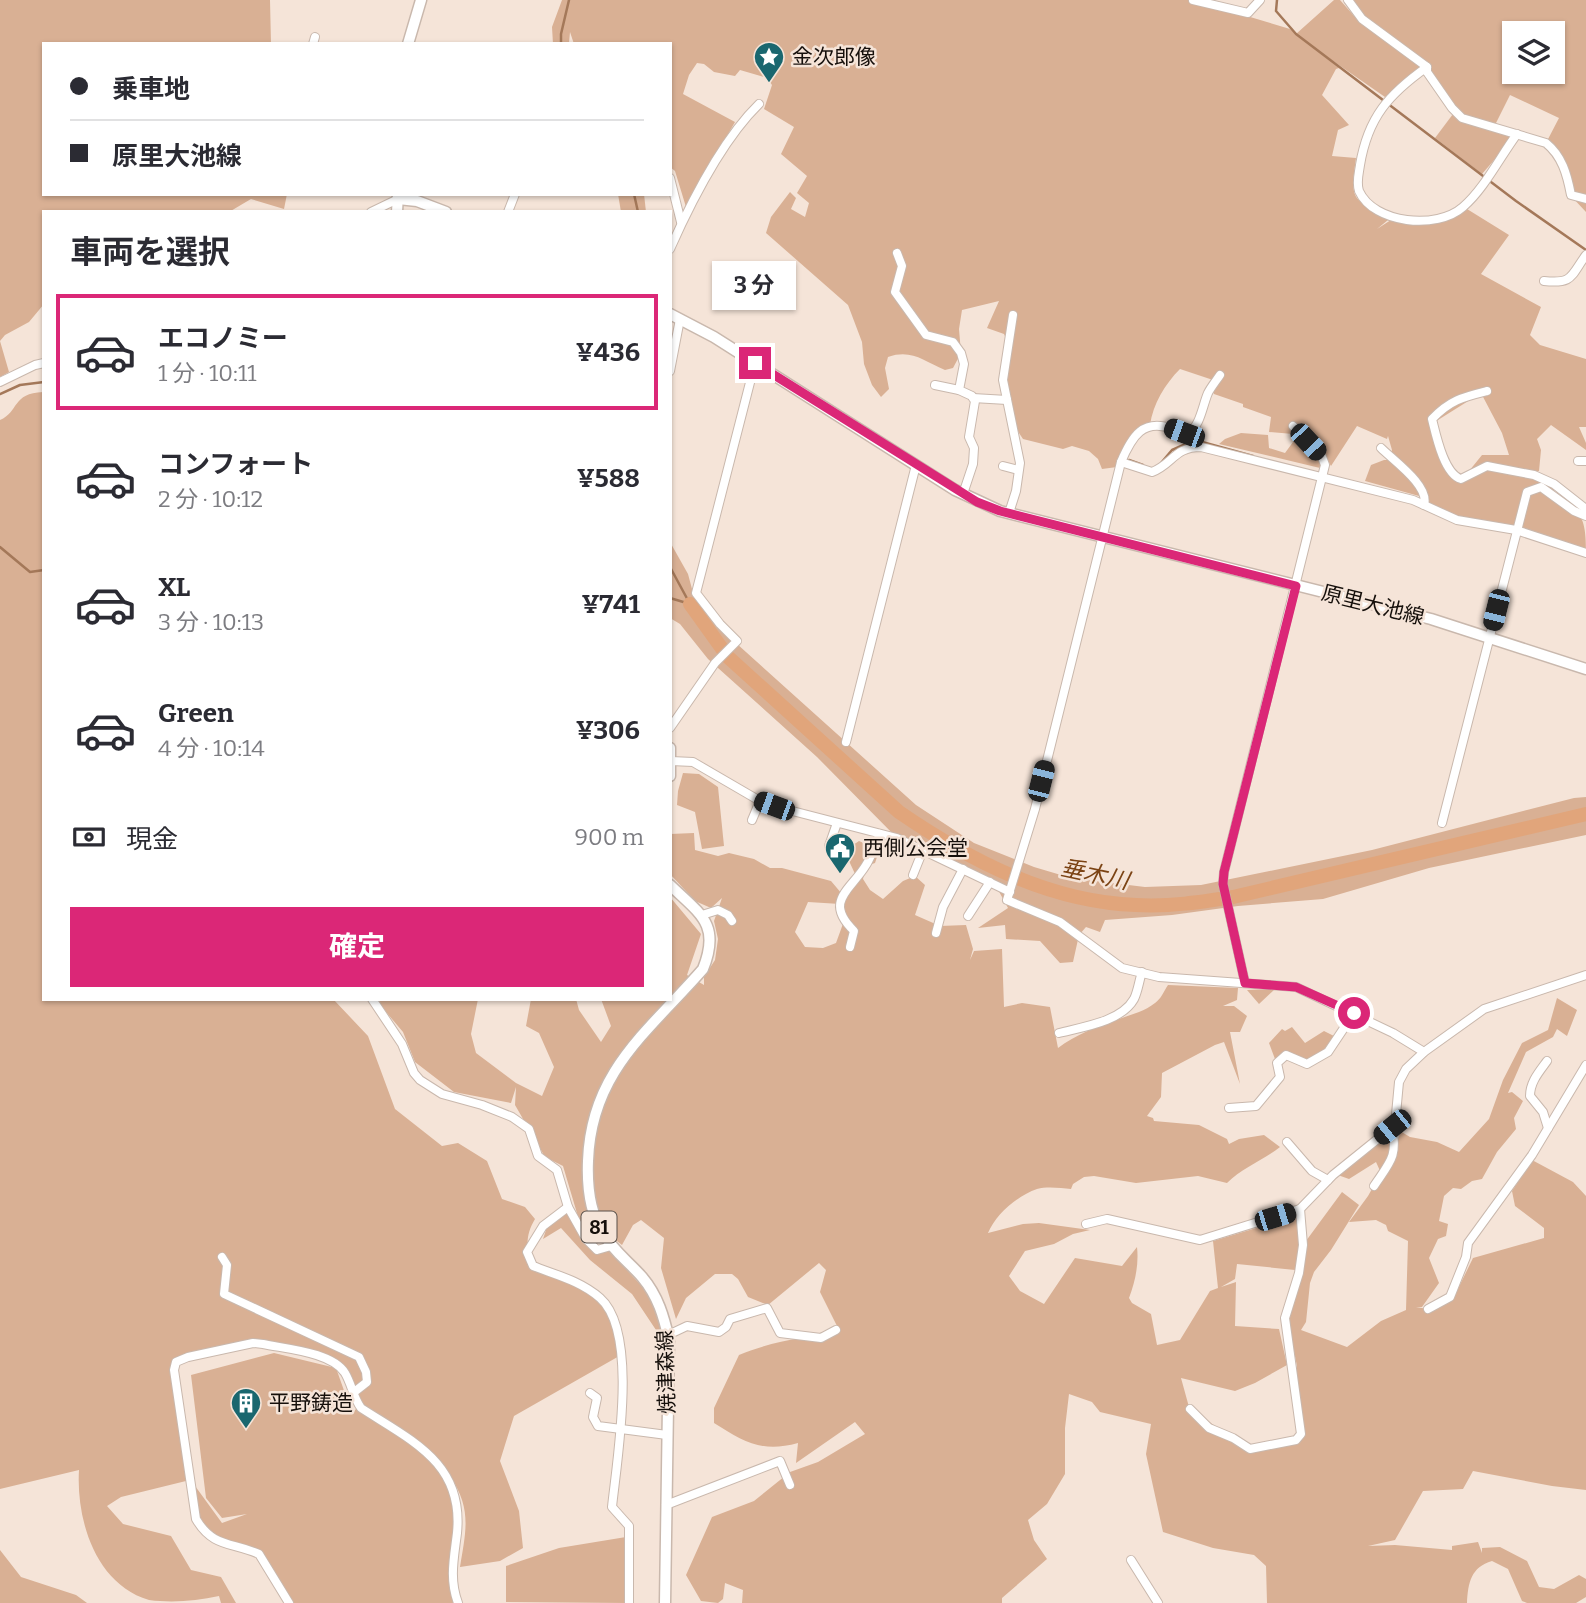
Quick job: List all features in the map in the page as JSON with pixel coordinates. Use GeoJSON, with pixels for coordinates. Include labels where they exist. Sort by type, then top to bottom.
{"type":"FeatureCollection","features":[{"type":"Feature","properties":{"kind":"main road"},"geometry":{"type":"LineString","coordinates":[[409,42],[421,0]]}},
{"type":"Feature","properties":{"kind":"main road"},"geometry":{"type":"LineString","coordinates":[[398,197],[441,210]]}},
{"type":"Feature","properties":{"kind":"main road","name":"原里大池線"},"geometry":{"type":"LineString","coordinates":[[675,317],[755,363],[963,494],[1009,513],[1431,619],[1586,669]]}},
{"type":"Feature","properties":{"kind":"main road"},"geometry":{"type":"LineString","coordinates":[[672,887],[702,915]]}},
{"type":"Feature","properties":{"kind":"main road","name":"焼津森線"},"geometry":{"type":"LineString","coordinates":[[665,1603],[668,1335],[660,1305],[651,1289],[611,1246],[596,1219],[590,1191],[588,1154],[594,1119],[609,1079],[619,1063],[703,969],[711,942],[710,930],[702,915]]}},
{"type":"Feature","properties":{"kind":"street"},"geometry":{"type":"LineString","coordinates":[[1193,0],[1248,13],[1260,0]]}},
{"type":"Feature","properties":{"kind":"street"},"geometry":{"type":"LineString","coordinates":[[1348,0],[1362,19],[1427,67],[1427,72],[1462,118],[1546,143],[1557,152],[1571,195],[1586,199]]}},
{"type":"Feature","properties":{"kind":"street"},"geometry":{"type":"LineString","coordinates":[[1427,67],[1397,89],[1379,110],[1362,150],[1357,183],[1360,193],[1374,206],[1394,218],[1414,222],[1437,219],[1462,209],[1517,134]]}},
{"type":"Feature","properties":{"kind":"street"},"geometry":{"type":"LineString","coordinates":[[672,244],[681,222],[741,122],[760,104]]}},
{"type":"Feature","properties":{"kind":"street"},"geometry":{"type":"LineString","coordinates":[[672,186],[681,222]]}},
{"type":"Feature","properties":{"kind":"street"},"geometry":{"type":"LineString","coordinates":[[375,210],[398,197]]}},
{"type":"Feature","properties":{"kind":"street"},"geometry":{"type":"LineString","coordinates":[[897,253],[902,265],[895,292],[926,335],[953,342],[961,353],[964,365],[959,390]]}},
{"type":"Feature","properties":{"kind":"street"},"geometry":{"type":"LineString","coordinates":[[1544,281],[1562,283],[1569,279],[1586,256]]}},
{"type":"Feature","properties":{"kind":"street"},"geometry":{"type":"LineString","coordinates":[[1009,513],[1016,491],[1020,463],[1003,380],[1013,315]]}},
{"type":"Feature","properties":{"kind":"street"},"geometry":{"type":"LineString","coordinates":[[672,349],[675,317]]}},
{"type":"Feature","properties":{"kind":"street"},"geometry":{"type":"LineString","coordinates":[[672,725],[715,663],[737,641],[696,593],[755,363]]}},
{"type":"Feature","properties":{"kind":"street"},"geometry":{"type":"LineString","coordinates":[[0,382],[42,364]]}},
{"type":"Feature","properties":{"kind":"street"},"geometry":{"type":"LineString","coordinates":[[1220,375],[1209,390],[1196,425],[1191,431],[1184,433],[1160,424],[1151,425],[1135,437],[1121,462],[1035,808],[1007,900],[1060,922],[1122,968],[1159,977],[1296,987],[1354,1013],[1424,1052]]}},
{"type":"Feature","properties":{"kind":"street"},"geometry":{"type":"LineString","coordinates":[[935,386],[959,390],[973,398],[1007,400]]}},
{"type":"Feature","properties":{"kind":"street"},"geometry":{"type":"LineString","coordinates":[[1487,391],[1459,397],[1432,419],[1450,471],[1461,480],[1487,466],[1534,475],[1554,484],[1586,509]]}},
{"type":"Feature","properties":{"kind":"street"},"geometry":{"type":"LineString","coordinates":[[963,494],[973,464],[974,448],[969,437],[975,401],[973,398]]}},
{"type":"Feature","properties":{"kind":"street"},"geometry":{"type":"LineString","coordinates":[[1245,983],[1223,884],[1325,465],[1322,457],[1293,426]]}},
{"type":"Feature","properties":{"kind":"street"},"geometry":{"type":"LineString","coordinates":[[1121,462],[1152,472],[1164,466],[1183,449],[1201,447],[1424,505],[1457,520],[1516,530],[1586,553]]}},
{"type":"Feature","properties":{"kind":"street"},"geometry":{"type":"LineString","coordinates":[[1381,448],[1418,483],[1425,493],[1424,505]]}},
{"type":"Feature","properties":{"kind":"street"},"geometry":{"type":"LineString","coordinates":[[846,742],[916,465]]}},
{"type":"Feature","properties":{"kind":"street"},"geometry":{"type":"LineString","coordinates":[[1003,466],[1018,470]]}},
{"type":"Feature","properties":{"kind":"street"},"geometry":{"type":"LineString","coordinates":[[1441,823],[1527,492],[1541,486],[1574,511],[1586,516]]}},
{"type":"Feature","properties":{"kind":"street"},"geometry":{"type":"LineString","coordinates":[[672,761],[693,762],[760,801],[897,838],[1010,891]]}},
{"type":"Feature","properties":{"kind":"street"},"geometry":{"type":"LineString","coordinates":[[751,820],[760,801]]}},
{"type":"Feature","properties":{"kind":"street"},"geometry":{"type":"LineString","coordinates":[[828,846],[837,823]]}},
{"type":"Feature","properties":{"kind":"street"},"geometry":{"type":"LineString","coordinates":[[850,947],[854,931],[844,921],[840,904],[842,894],[866,866],[880,834]]}},
{"type":"Feature","properties":{"kind":"street"},"geometry":{"type":"LineString","coordinates":[[913,874],[923,850]]}},
{"type":"Feature","properties":{"kind":"street"},"geometry":{"type":"LineString","coordinates":[[936,933],[943,907],[963,869]]}},
{"type":"Feature","properties":{"kind":"street"},"geometry":{"type":"LineString","coordinates":[[968,916],[990,882]]}},
{"type":"Feature","properties":{"kind":"street"},"geometry":{"type":"LineString","coordinates":[[702,915],[718,910],[728,915],[732,922]]}},
{"type":"Feature","properties":{"kind":"street"},"geometry":{"type":"LineString","coordinates":[[1059,1033],[1121,1013],[1136,996],[1142,972]]}},
{"type":"Feature","properties":{"kind":"street"},"geometry":{"type":"LineString","coordinates":[[1086,1224],[1107,1219],[1200,1240],[1300,1209],[1328,1180],[1395,1125],[1399,1082],[1406,1069],[1424,1052],[1484,1009],[1586,975]]}},
{"type":"Feature","properties":{"kind":"street"},"geometry":{"type":"LineString","coordinates":[[373,1001],[402,1044],[414,1073],[420,1080],[442,1094],[471,1101],[512,1117],[529,1129],[538,1156],[557,1170],[568,1207],[586,1239],[597,1250],[611,1246]]}},
{"type":"Feature","properties":{"kind":"street"},"geometry":{"type":"LineString","coordinates":[[1229,1108],[1256,1106],[1280,1077],[1277,1063],[1286,1055],[1307,1064],[1328,1052],[1354,1013]]}},
{"type":"Feature","properties":{"kind":"street"},"geometry":{"type":"LineString","coordinates":[[1547,1061],[1535,1077],[1530,1096],[1543,1112],[1548,1128]]}},
{"type":"Feature","properties":{"kind":"street"},"geometry":{"type":"LineString","coordinates":[[1428,1309],[1450,1297],[1466,1257],[1468,1243],[1532,1154],[1586,1065]]}},
{"type":"Feature","properties":{"kind":"street"},"geometry":{"type":"LineString","coordinates":[[1374,1186],[1390,1162],[1396,1146],[1392,1127]]}},
{"type":"Feature","properties":{"kind":"street"},"geometry":{"type":"LineString","coordinates":[[1287,1142],[1312,1171],[1328,1180]]}},
{"type":"Feature","properties":{"kind":"street"},"geometry":{"type":"LineString","coordinates":[[568,1207],[543,1226],[527,1252],[533,1266],[579,1282],[602,1299],[618,1329],[623,1366],[612,1507],[629,1525],[629,1603]]}},
{"type":"Feature","properties":{"kind":"street"},"geometry":{"type":"LineString","coordinates":[[1190,1409],[1209,1428],[1250,1449],[1296,1440],[1301,1434],[1285,1318],[1299,1273],[1303,1245],[1300,1209]]}},
{"type":"Feature","properties":{"kind":"street"},"geometry":{"type":"LineString","coordinates":[[222,1258],[227,1265],[224,1294],[359,1357],[367,1382],[353,1393]]}},
{"type":"Feature","properties":{"kind":"street"},"geometry":{"type":"LineString","coordinates":[[668,1335],[688,1326],[719,1332],[726,1327],[730,1319],[767,1308],[780,1333],[821,1338],[836,1330]]}},
{"type":"Feature","properties":{"kind":"street"},"geometry":{"type":"LineString","coordinates":[[289,1603],[260,1554],[210,1538],[196,1518],[174,1370],[176,1363],[188,1357],[253,1343],[337,1363],[361,1408],[428,1452],[451,1483],[458,1518],[452,1575],[458,1603]]}},
{"type":"Feature","properties":{"kind":"street"},"geometry":{"type":"LineString","coordinates":[[590,1393],[597,1398],[593,1417],[598,1426],[667,1435]]}},
{"type":"Feature","properties":{"kind":"street"},"geometry":{"type":"LineString","coordinates":[[666,1505],[780,1461],[790,1485]]}},
{"type":"Feature","properties":{"kind":"street"},"geometry":{"type":"LineString","coordinates":[[1131,1560],[1158,1603]]}},
{"type":"Feature","properties":{"kind":"shaded area"},"geometry":{"type":"Polygon","coordinates":[[[0,0],[270,0],[271,42],[42,42],[42,196],[287,196],[284,209],[251,199],[232,210],[42,210],[42,306],[29,322],[5,335],[0,341],[0,0]]]}},
{"type":"Feature","properties":{"kind":"shaded area"},"geometry":{"type":"Polygon","coordinates":[[[562,0],[1193,0],[1290,29],[1296,34],[1334,0],[1340,0],[1355,17],[1423,69],[1385,97],[1323,54],[1339,68],[1322,95],[1349,125],[1338,130],[1332,156],[1356,158],[1353,183],[1356,197],[1388,220],[1377,229],[1394,218],[1414,222],[1467,209],[1509,235],[1481,274],[1541,307],[1530,335],[1540,345],[1586,359],[1586,427],[1579,427],[1586,450],[1551,425],[1537,439],[1541,450],[1539,471],[1532,472],[1556,488],[1552,491],[1580,516],[1585,530],[1586,553],[1511,529],[1457,520],[1427,504],[1425,493],[1390,457],[1392,450],[1388,436],[1387,439],[1357,426],[1331,466],[1324,454],[1293,434],[1269,432],[1271,417],[1214,394],[1213,380],[1180,369],[1160,395],[1150,425],[1138,431],[1117,467],[1102,469],[1098,459],[1089,451],[1072,446],[1063,449],[1023,439],[1012,418],[1005,395],[1003,379],[1006,339],[1004,334],[987,328],[999,301],[962,310],[959,329],[961,353],[953,368],[945,370],[911,355],[888,357],[885,368],[889,389],[881,397],[872,385],[864,364],[862,342],[848,305],[766,233],[771,217],[790,192],[796,198],[791,209],[805,217],[809,203],[797,193],[807,176],[781,154],[794,127],[764,109],[772,85],[767,78],[740,70],[735,76],[714,72],[704,64],[697,63],[689,75],[683,94],[735,122],[686,207],[672,169],[672,42],[573,42],[570,32],[569,42],[553,42],[552,27],[562,0]],[[1481,393],[1430,425],[1456,478],[1461,481],[1482,455],[1509,455],[1502,433],[1481,393]]]}},
{"type":"Feature","properties":{"kind":"shaded area"},"geometry":{"type":"Polygon","coordinates":[[[1346,0],[1586,0],[1586,212],[1571,196],[1567,177],[1546,143],[1559,118],[1510,95],[1495,125],[1514,137],[1482,174],[1435,138],[1453,114],[1427,67],[1362,19],[1346,0]]]}},
{"type":"Feature","properties":{"kind":"shaded area"},"geometry":{"type":"Polygon","coordinates":[[[618,196],[644,196],[646,210],[621,210],[618,196]]]}},
{"type":"Feature","properties":{"kind":"shaded area"},"geometry":{"type":"Polygon","coordinates":[[[0,341],[9,372],[0,377],[0,341]]]}},
{"type":"Feature","properties":{"kind":"shaded area"},"geometry":{"type":"Polygon","coordinates":[[[42,392],[42,1001],[335,1001],[368,1036],[395,1109],[442,1146],[458,1143],[487,1161],[502,1199],[525,1207],[535,1219],[529,1231],[528,1242],[533,1266],[571,1280],[610,1310],[621,1355],[514,1416],[500,1461],[519,1511],[523,1548],[500,1561],[460,1567],[466,1520],[462,1499],[445,1468],[428,1451],[446,1477],[454,1497],[457,1603],[289,1603],[255,1552],[216,1540],[196,1519],[190,1480],[121,1497],[107,1506],[123,1524],[171,1536],[191,1570],[221,1577],[236,1603],[221,1603],[219,1596],[184,1601],[149,1600],[130,1592],[102,1565],[93,1547],[81,1509],[79,1470],[0,1489],[0,420],[26,396],[42,392]],[[263,1344],[188,1357],[174,1370],[190,1479],[222,1523],[247,1514],[222,1518],[206,1498],[191,1375],[274,1353],[336,1368],[352,1413],[361,1408],[337,1363],[263,1344]]]}},
{"type":"Feature","properties":{"kind":"shaded area"},"geometry":{"type":"Polygon","coordinates":[[[1241,433],[1268,435],[1269,448],[1285,453],[1296,438],[1320,459],[1320,468],[1219,444],[1241,433]]]}},
{"type":"Feature","properties":{"kind":"shaded area"},"geometry":{"type":"Polygon","coordinates":[[[1390,460],[1418,488],[1419,496],[1365,481],[1371,465],[1390,460]]]}},
{"type":"Feature","properties":{"kind":"shaded area"},"geometry":{"type":"Polygon","coordinates":[[[672,546],[688,574],[692,589],[716,625],[916,805],[974,843],[1034,867],[1071,878],[1145,887],[1201,885],[1372,850],[1586,797],[1586,835],[1429,868],[1323,899],[1105,920],[1100,932],[1086,927],[1079,935],[1073,962],[1060,963],[1040,941],[1006,939],[1005,925],[978,928],[1008,908],[996,886],[898,839],[817,757],[708,659],[680,624],[672,619],[672,546]]]}},
{"type":"Feature","properties":{"kind":"shaded area"},"geometry":{"type":"Polygon","coordinates":[[[683,773],[699,774],[718,787],[724,846],[702,849],[695,812],[677,805],[683,773]]]}},
{"type":"Feature","properties":{"kind":"shaded area"},"geometry":{"type":"Polygon","coordinates":[[[694,833],[695,850],[718,856],[729,853],[754,859],[770,868],[782,868],[831,881],[842,894],[840,904],[808,902],[795,932],[805,947],[823,948],[836,943],[844,921],[842,909],[856,876],[849,861],[850,847],[859,841],[873,847],[878,854],[875,863],[866,866],[863,879],[870,890],[883,899],[903,881],[915,876],[925,885],[915,915],[940,926],[966,925],[973,949],[970,960],[974,951],[1002,949],[1004,1007],[1022,1003],[1050,1007],[1058,1048],[1087,1031],[1147,1009],[1159,999],[1168,985],[1238,988],[1237,1000],[1223,1006],[1234,1006],[1247,1016],[1240,1032],[1230,1032],[1240,1084],[1224,1042],[1215,1045],[1162,1073],[1161,1097],[1147,1116],[1154,1121],[1199,1125],[1227,1139],[1229,1144],[1239,1139],[1264,1135],[1280,1147],[1227,1183],[1198,1176],[1136,1183],[1094,1176],[1084,1177],[1073,1184],[1071,1189],[1037,1189],[1008,1206],[988,1233],[1039,1223],[1090,1230],[1073,1234],[1054,1244],[1025,1251],[1009,1276],[1020,1291],[1044,1304],[1075,1258],[1122,1266],[1137,1247],[1136,1273],[1129,1298],[1132,1303],[1151,1314],[1157,1345],[1180,1340],[1210,1291],[1218,1288],[1213,1241],[1296,1216],[1302,1234],[1295,1270],[1237,1264],[1235,1279],[1221,1287],[1236,1282],[1235,1326],[1279,1329],[1287,1365],[1235,1391],[1181,1378],[1189,1407],[1250,1449],[1296,1440],[1301,1434],[1293,1378],[1297,1366],[1286,1323],[1303,1245],[1342,1192],[1359,1205],[1314,1272],[1310,1283],[1306,1322],[1301,1330],[1347,1347],[1381,1321],[1406,1310],[1408,1241],[1388,1231],[1386,1225],[1376,1220],[1349,1222],[1381,1173],[1376,1162],[1349,1179],[1335,1174],[1389,1134],[1394,1145],[1388,1151],[1393,1147],[1399,1137],[1400,1131],[1410,1137],[1437,1142],[1459,1152],[1489,1119],[1503,1080],[1522,1043],[1548,1030],[1557,998],[1577,1010],[1567,1036],[1557,1029],[1553,1037],[1526,1052],[1508,1093],[1512,1092],[1523,1101],[1514,1118],[1516,1129],[1497,1152],[1482,1179],[1472,1181],[1461,1189],[1453,1188],[1444,1196],[1439,1221],[1448,1224],[1446,1236],[1438,1239],[1429,1258],[1439,1283],[1422,1307],[1416,1307],[1428,1309],[1453,1299],[1473,1258],[1544,1238],[1544,1228],[1515,1206],[1512,1191],[1532,1160],[1573,1182],[1586,1196],[1586,1490],[1473,1471],[1463,1489],[1423,1491],[1395,1540],[1368,1546],[1395,1545],[1452,1550],[1452,1546],[1478,1542],[1482,1553],[1482,1548],[1500,1547],[1527,1561],[1539,1587],[1554,1589],[1579,1575],[1586,1579],[1586,1597],[1576,1603],[1527,1603],[1522,1601],[1508,1569],[1492,1561],[1479,1567],[1472,1577],[1467,1603],[1267,1603],[1266,1566],[1254,1555],[1213,1548],[1163,1532],[1146,1454],[1151,1424],[1100,1412],[1092,1402],[1069,1394],[1065,1428],[1065,1474],[1047,1504],[1028,1520],[1034,1540],[1047,1559],[1002,1598],[1002,1603],[742,1603],[743,1590],[725,1583],[723,1599],[718,1603],[701,1601],[686,1575],[712,1517],[754,1501],[790,1472],[818,1462],[865,1434],[855,1422],[796,1463],[798,1443],[774,1447],[754,1444],[714,1423],[714,1408],[739,1355],[776,1343],[840,1332],[820,1292],[826,1270],[819,1263],[768,1305],[748,1297],[732,1274],[715,1274],[686,1298],[676,1319],[661,1268],[664,1238],[641,1220],[633,1225],[622,1245],[608,1234],[590,1229],[579,1220],[563,1166],[545,1157],[515,1105],[516,1087],[511,1103],[454,1092],[415,1062],[403,1032],[380,1001],[478,1001],[471,1034],[476,1053],[516,1083],[542,1096],[554,1067],[539,1033],[526,1026],[531,1001],[577,1001],[579,1010],[601,1042],[611,1026],[602,1001],[672,1001],[672,899],[701,934],[687,975],[704,985],[704,977],[715,960],[718,939],[714,921],[722,898],[711,908],[695,901],[672,876],[672,834],[694,833]]]}},
{"type":"Feature","properties":{"kind":"shaded area"},"geometry":{"type":"Polygon","coordinates":[[[1275,989],[1259,1004],[1247,990],[1275,989]]]}},
{"type":"Feature","properties":{"kind":"shaded area"},"geometry":{"type":"Polygon","coordinates":[[[1292,1027],[1305,1043],[1324,1031],[1334,1036],[1323,1051],[1307,1064],[1287,1052],[1275,1059],[1269,1043],[1282,1029],[1285,1031],[1292,1027]]]}},
{"type":"Feature","properties":{"kind":"shaded area"},"geometry":{"type":"Polygon","coordinates":[[[567,1212],[582,1237],[609,1251],[654,1299],[665,1346],[663,1361],[658,1333],[632,1294],[590,1260],[561,1228],[543,1239],[547,1227],[567,1212]]]}},
{"type":"Feature","properties":{"kind":"shaded area"},"geometry":{"type":"Polygon","coordinates":[[[626,1537],[627,1603],[506,1602],[506,1566],[559,1548],[626,1537]]]}},
{"type":"Feature","properties":{"kind":"shaded area"},"geometry":{"type":"Polygon","coordinates":[[[0,1550],[21,1577],[76,1595],[87,1603],[0,1603],[0,1550]]]}},
{"type":"Feature","properties":{"kind":"waterway"},"geometry":{"type":"LineString","coordinates":[[561,42],[569,0]]}},
{"type":"Feature","properties":{"kind":"waterway"},"geometry":{"type":"LineString","coordinates":[[1277,0],[1276,11],[1296,34],[1516,201],[1586,250]]}},
{"type":"Feature","properties":{"kind":"waterway"},"geometry":{"type":"LineString","coordinates":[[634,196],[638,210]]}},
{"type":"Feature","properties":{"kind":"waterway"},"geometry":{"type":"LineString","coordinates":[[0,394],[20,385],[42,382]]}},
{"type":"Feature","properties":{"kind":"waterway"},"geometry":{"type":"LineString","coordinates":[[1161,463],[1172,450],[1195,440],[1253,456]]}},
{"type":"Feature","properties":{"kind":"waterway"},"geometry":{"type":"LineString","coordinates":[[1129,460],[1143,465]]}},
{"type":"Feature","properties":{"kind":"waterway"},"geometry":{"type":"LineString","coordinates":[[0,547],[30,572],[42,570]]}},
{"type":"Feature","properties":{"kind":"waterway"},"geometry":{"type":"LineString","coordinates":[[672,571],[690,604]]}},
{"type":"Feature","properties":{"kind":"waterway"},"geometry":{"type":"LineString","coordinates":[[672,599],[690,604]]}},
{"type":"Feature","properties":{"kind":"waterway","name":"垂木川"},"geometry":{"type":"LineString","coordinates":[[690,604],[728,657],[899,812],[982,862],[1041,887],[1072,896],[1104,902],[1148,905],[1185,904],[1233,897],[1586,814]]}},
{"type":"Feature","properties":{"kind":"place","name":"金次郎像"},"geometry":{"type":"Point","coordinates":[769,84]}},
{"type":"Feature","properties":{"kind":"place","name":"西側公会堂"},"geometry":{"type":"Point","coordinates":[840,875]}},
{"type":"Feature","properties":{"kind":"place","name":"平野鋳造"},"geometry":{"type":"Point","coordinates":[246,1430]}},
{"type":"Feature","properties":{"kind":"route"},"geometry":{"type":"LineString","coordinates":[[755,363],[977,502],[1000,511],[1296,586],[1223,884],[1245,983],[1296,987],[1354,1013]]}}]}
